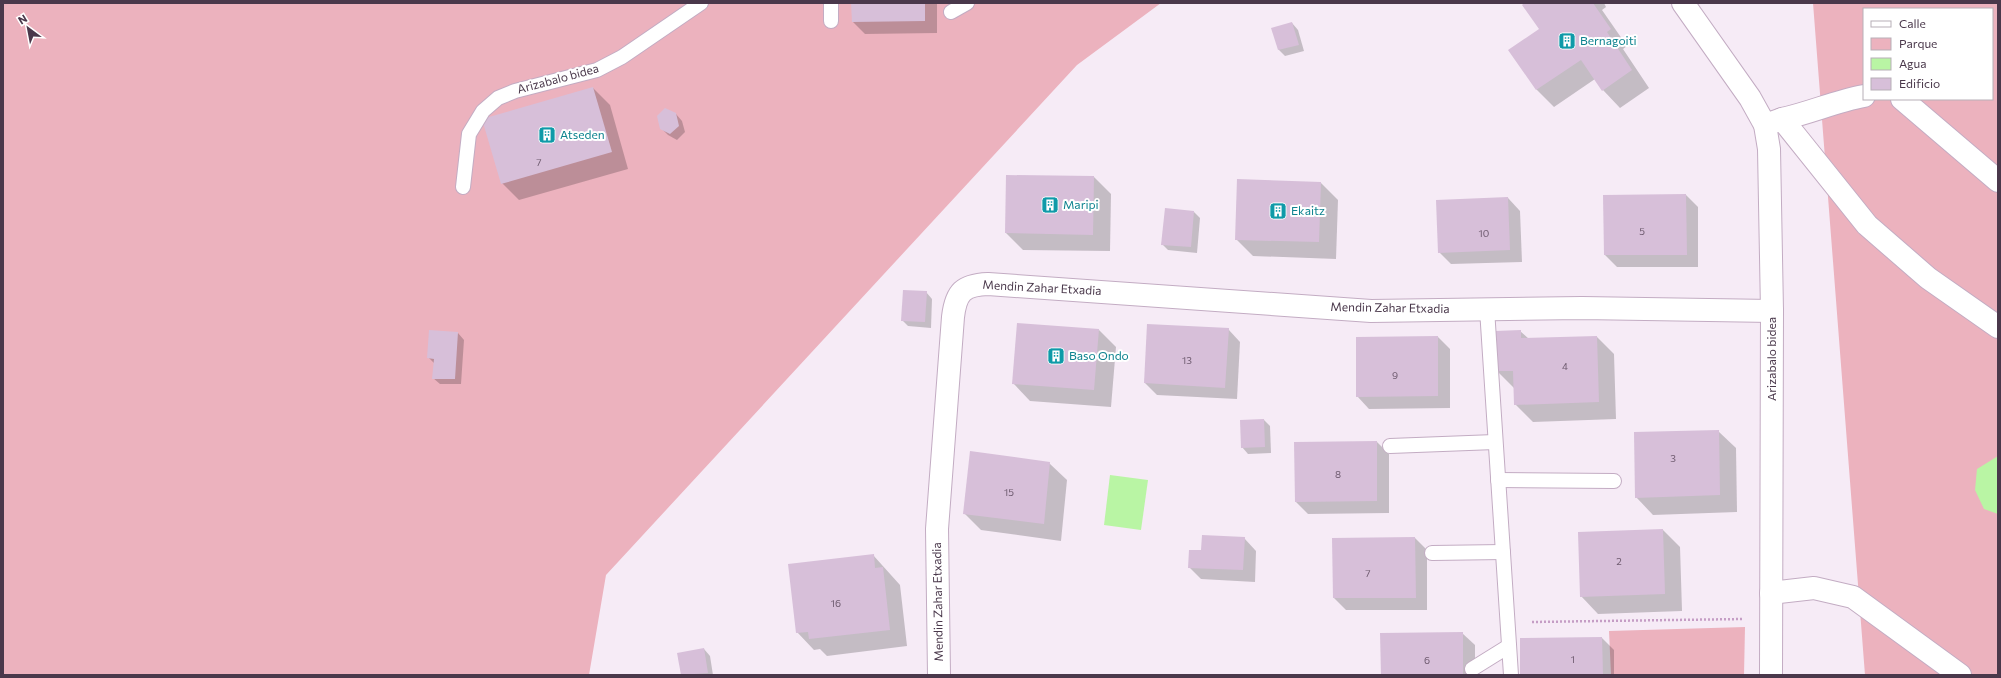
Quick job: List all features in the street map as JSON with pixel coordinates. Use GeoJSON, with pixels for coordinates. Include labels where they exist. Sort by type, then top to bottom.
{"type":"FeatureCollection","features":[{"type":"Feature","properties":{"kind":"street","name":"Arizabalo bidea"},"geometry":{"type":"LineString","coordinates":[[1684,3],[1750,98],[1774,122],[1867,225],[1928,278],[1998,327]]}},
{"type":"Feature","properties":{"kind":"street"},"geometry":{"type":"LineString","coordinates":[[1774,122],[1811,112],[1848,99],[1863,96]]}},
{"type":"Feature","properties":{"kind":"street"},"geometry":{"type":"LineString","coordinates":[[1903,100],[1998,181]]}},
{"type":"Feature","properties":{"kind":"street","name":"Arizabalo bidea"},"geometry":{"type":"LineString","coordinates":[[1771,675],[1772,311],[1770,149],[1774,122]]}},
{"type":"Feature","properties":{"kind":"street","name":"Mendin Zahar Etxadia"},"geometry":{"type":"LineString","coordinates":[[939,675],[936,529],[953,317],[955,301],[961,293],[972,285],[1004,285],[1371,311],[1582,308],[1772,311]]}},
{"type":"Feature","properties":{"kind":"street"},"geometry":{"type":"LineString","coordinates":[[1771,593],[1814,588],[1853,597],[1960,675]]}},
{"type":"Feature","properties":{"kind":"lane","name":"Arizabalo bidea"},"geometry":{"type":"LineString","coordinates":[[463,187],[469,134],[483,111],[498,98],[515,91],[597,70],[622,57],[701,3]]}},
{"type":"Feature","properties":{"kind":"lane"},"geometry":{"type":"LineString","coordinates":[[831,3],[831,21]]}},
{"type":"Feature","properties":{"kind":"lane"},"geometry":{"type":"LineString","coordinates":[[951,12],[967,3]]}},
{"type":"Feature","properties":{"kind":"lane"},"geometry":{"type":"LineString","coordinates":[[1487,309],[1511,675]]}},
{"type":"Feature","properties":{"kind":"lane"},"geometry":{"type":"LineString","coordinates":[[1390,446],[1495,442]]}},
{"type":"Feature","properties":{"kind":"lane"},"geometry":{"type":"LineString","coordinates":[[1498,480],[1614,481]]}},
{"type":"Feature","properties":{"kind":"lane"},"geometry":{"type":"LineString","coordinates":[[1432,553],[1503,552]]}},
{"type":"Feature","properties":{"kind":"lane"},"geometry":{"type":"LineString","coordinates":[[1472,670],[1509,646]]}},
{"type":"Feature","properties":{"kind":"path"},"geometry":{"type":"LineString","coordinates":[[1508,622],[1771,618]]}},
{"type":"Feature","properties":{"kind":"green space"},"geometry":{"type":"Polygon","coordinates":[[[3,3],[1161,3],[1077,65],[606,575],[589,675],[3,675],[3,3]]]}},
{"type":"Feature","properties":{"kind":"green space"},"geometry":{"type":"Polygon","coordinates":[[[1813,3],[1998,3],[1998,675],[1865,675],[1813,3]]]}},
{"type":"Feature","properties":{"kind":"green space"},"geometry":{"type":"Polygon","coordinates":[[[1745,627],[1744,675],[1611,675],[1609,631],[1745,627]]]}},
{"type":"Feature","properties":{"kind":"water"},"geometry":{"type":"Polygon","coordinates":[[[1998,456],[1998,514],[1984,509],[1975,490],[1977,469],[1998,456]]]}},
{"type":"Feature","properties":{"kind":"water"},"geometry":{"type":"Polygon","coordinates":[[[1110,475],[1148,480],[1141,530],[1104,525],[1110,475]]]}},
{"type":"Feature","properties":{"kind":"building"},"geometry":{"type":"Polygon","coordinates":[[[851,3],[925,3],[925,21],[852,22],[851,3]]]}},
{"type":"Feature","properties":{"kind":"building","name":"Bernagoiti"},"geometry":{"type":"Polygon","coordinates":[[[1524,3],[1593,3],[1611,29],[1607,32],[1632,70],[1602,91],[1581,60],[1536,90],[1508,50],[1539,29],[1522,5],[1524,3]]]}},
{"type":"Feature","properties":{"kind":"building"},"geometry":{"type":"Polygon","coordinates":[[[1292,22],[1299,45],[1278,50],[1271,28],[1292,22]]]}},
{"type":"Feature","properties":{"kind":"building","name":"Atseden"},"geometry":{"type":"Polygon","coordinates":[[[593,87],[612,152],[501,184],[482,119],[593,87]]]}},
{"type":"Feature","properties":{"kind":"building"},"geometry":{"type":"Polygon","coordinates":[[[665,108],[676,113],[679,126],[670,134],[660,129],[657,116],[665,108]]]}},
{"type":"Feature","properties":{"kind":"building","name":"Maripi"},"geometry":{"type":"Polygon","coordinates":[[[1006,175],[1094,176],[1093,235],[1005,233],[1006,175]]]}},
{"type":"Feature","properties":{"kind":"building","name":"Ekaitz"},"geometry":{"type":"Polygon","coordinates":[[[1237,179],[1321,182],[1319,242],[1235,240],[1237,179]]]}},
{"type":"Feature","properties":{"kind":"building"},"geometry":{"type":"Polygon","coordinates":[[[1686,194],[1687,255],[1604,255],[1603,195],[1686,194]]]}},
{"type":"Feature","properties":{"kind":"building"},"geometry":{"type":"Polygon","coordinates":[[[1508,197],[1510,250],[1438,253],[1436,200],[1508,197]]]}},
{"type":"Feature","properties":{"kind":"building"},"geometry":{"type":"Polygon","coordinates":[[[1165,208],[1194,211],[1191,247],[1161,245],[1165,208]]]}},
{"type":"Feature","properties":{"kind":"building"},"geometry":{"type":"Polygon","coordinates":[[[903,290],[927,291],[925,322],[901,321],[903,290]]]}},
{"type":"Feature","properties":{"kind":"building","name":"Baso Ondo"},"geometry":{"type":"Polygon","coordinates":[[[1017,323],[1099,329],[1094,390],[1012,384],[1017,323]]]}},
{"type":"Feature","properties":{"kind":"building"},"geometry":{"type":"Polygon","coordinates":[[[1147,324],[1229,328],[1225,388],[1144,383],[1147,324]]]}},
{"type":"Feature","properties":{"kind":"building"},"geometry":{"type":"Polygon","coordinates":[[[429,330],[458,332],[455,379],[432,379],[434,359],[427,358],[429,330]]]}},
{"type":"Feature","properties":{"kind":"building"},"geometry":{"type":"Polygon","coordinates":[[[1521,330],[1521,338],[1597,336],[1599,402],[1514,405],[1513,371],[1496,371],[1495,331],[1521,330]]]}},
{"type":"Feature","properties":{"kind":"building"},"geometry":{"type":"Polygon","coordinates":[[[1438,336],[1438,396],[1356,397],[1356,337],[1438,336]]]}},
{"type":"Feature","properties":{"kind":"building"},"geometry":{"type":"Polygon","coordinates":[[[1264,419],[1265,447],[1241,448],[1240,420],[1264,419]]]}},
{"type":"Feature","properties":{"kind":"building"},"geometry":{"type":"Polygon","coordinates":[[[1719,430],[1720,495],[1635,498],[1634,432],[1719,430]]]}},
{"type":"Feature","properties":{"kind":"building"},"geometry":{"type":"Polygon","coordinates":[[[1377,441],[1377,501],[1295,502],[1294,442],[1377,441]]]}},
{"type":"Feature","properties":{"kind":"building"},"geometry":{"type":"Polygon","coordinates":[[[970,451],[1050,462],[1044,524],[963,514],[970,451]]]}},
{"type":"Feature","properties":{"kind":"building"},"geometry":{"type":"Polygon","coordinates":[[[1663,529],[1665,594],[1580,597],[1578,532],[1663,529]]]}},
{"type":"Feature","properties":{"kind":"building"},"geometry":{"type":"Polygon","coordinates":[[[1202,535],[1245,537],[1243,570],[1188,568],[1189,550],[1201,550],[1202,535]]]}},
{"type":"Feature","properties":{"kind":"building"},"geometry":{"type":"Polygon","coordinates":[[[1415,537],[1416,598],[1333,598],[1332,538],[1415,537]]]}},
{"type":"Feature","properties":{"kind":"building"},"geometry":{"type":"Polygon","coordinates":[[[874,554],[875,568],[883,567],[890,630],[809,639],[808,632],[796,633],[788,564],[874,554]]]}},
{"type":"Feature","properties":{"kind":"building"},"geometry":{"type":"Polygon","coordinates":[[[1463,632],[1463,675],[1381,675],[1380,633],[1463,632]]]}},
{"type":"Feature","properties":{"kind":"building"},"geometry":{"type":"Polygon","coordinates":[[[1602,637],[1603,675],[1520,675],[1520,638],[1602,637]]]}},
{"type":"Feature","properties":{"kind":"building"},"geometry":{"type":"Polygon","coordinates":[[[704,648],[708,673],[681,675],[677,653],[704,648]]]}},
{"type":"Feature","properties":{"kind":"place","name":"Bernagoiti"},"geometry":{"type":"Point","coordinates":[1567,41]}},
{"type":"Feature","properties":{"kind":"place","name":"Atseden"},"geometry":{"type":"Point","coordinates":[547,135]}},
{"type":"Feature","properties":{"kind":"place","name":"Maripi"},"geometry":{"type":"Point","coordinates":[1050,205]}},
{"type":"Feature","properties":{"kind":"place","name":"Ekaitz"},"geometry":{"type":"Point","coordinates":[1278,211]}},
{"type":"Feature","properties":{"kind":"place","name":"Baso Ondo"},"geometry":{"type":"Point","coordinates":[1056,356]}}]}
